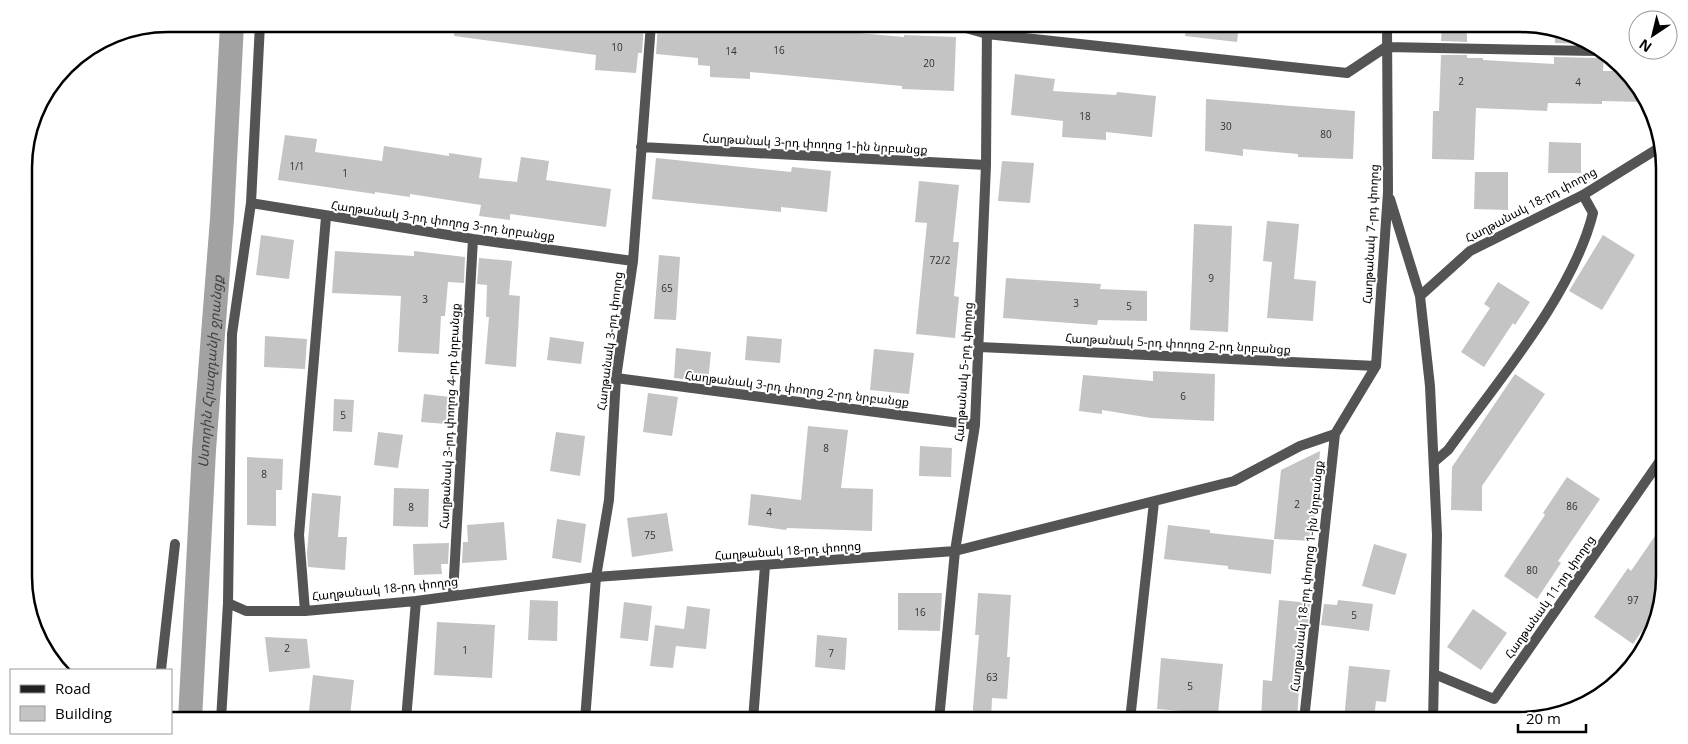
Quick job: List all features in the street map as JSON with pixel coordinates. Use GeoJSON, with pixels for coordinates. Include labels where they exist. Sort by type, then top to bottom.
{"type":"FeatureCollection","features":[{"type":"Feature","properties":{"kind":"street"},"geometry":{"type":"LineString","coordinates":[[222,712],[228,603],[232,334],[251,203],[260,32]]}},
{"type":"Feature","properties":{"kind":"street","name":"Հաղթանակ 3-րդ փողոց"},"geometry":{"type":"LineString","coordinates":[[586,712],[596,577],[609,500],[616,378],[633,261],[650,32]]}},
{"type":"Feature","properties":{"kind":"street","name":"Հաղթանակ 5-րդ փողոց"},"geometry":{"type":"LineString","coordinates":[[939,711],[954,551],[975,425],[986,166],[987,32]]}},
{"type":"Feature","properties":{"kind":"street"},"geometry":{"type":"LineString","coordinates":[[1012,32],[1347,73],[1386,47],[1586,50]]}},
{"type":"Feature","properties":{"kind":"street","name":"Հաղթանակ 7-րդ փողոց"},"geometry":{"type":"LineString","coordinates":[[1335,434],[1376,366],[1388,192],[1387,32]]}},
{"type":"Feature","properties":{"kind":"street","name":"Հաղթանակ 3-րդ փողոց 1-ին նրբանցք"},"geometry":{"type":"LineString","coordinates":[[641,147],[986,166]]}},
{"type":"Feature","properties":{"kind":"street","name":"Հաղթանակ 18-րդ փողոց"},"geometry":{"type":"LineString","coordinates":[[1420,296],[1470,251],[1583,195],[1654,151]]}},
{"type":"Feature","properties":{"kind":"street"},"geometry":{"type":"LineString","coordinates":[[1388,192],[1420,296],[1430,386],[1437,536],[1433,711]]}},
{"type":"Feature","properties":{"kind":"street"},"geometry":{"type":"LineString","coordinates":[[1434,462],[1448,450],[1547,313],[1586,239],[1593,213],[1583,195]]}},
{"type":"Feature","properties":{"kind":"street","name":"Հաղթանակ 3-րդ փողոց 3-րդ նրբանցք"},"geometry":{"type":"LineString","coordinates":[[251,203],[326,217],[633,261]]}},
{"type":"Feature","properties":{"kind":"street"},"geometry":{"type":"LineString","coordinates":[[305,611],[299,535],[326,217]]}},
{"type":"Feature","properties":{"kind":"street","name":"Հաղթանակ 3-րդ փողոց 4-րդ նրբանցք"},"geometry":{"type":"LineString","coordinates":[[453,594],[473,239]]}},
{"type":"Feature","properties":{"kind":"street","name":"Հաղթանակ 5-րդ փողոց 2-րդ նրբանցք"},"geometry":{"type":"LineString","coordinates":[[979,347],[1376,366]]}},
{"type":"Feature","properties":{"kind":"street","name":"Հաղթանակ 3-րդ փողոց 2-րդ նրբանցք"},"geometry":{"type":"LineString","coordinates":[[616,378],[975,425]]}},
{"type":"Feature","properties":{"kind":"street","name":"Հաղթանակ 18-րդ փողոց"},"geometry":{"type":"LineString","coordinates":[[228,603],[246,611],[305,611],[416,601],[453,594],[596,577],[954,551],[1234,481],[1300,446],[1335,434]]}},
{"type":"Feature","properties":{"kind":"street","name":"Հաղթանակ 18-րդ փողոց 1-ին նրբանցք"},"geometry":{"type":"LineString","coordinates":[[1305,711],[1335,434]]}},
{"type":"Feature","properties":{"kind":"street","name":"Հաղթանակ 11-րդ փողոց"},"geometry":{"type":"LineString","coordinates":[[1434,674],[1494,699],[1656,466]]}},
{"type":"Feature","properties":{"kind":"street"},"geometry":{"type":"LineString","coordinates":[[1131,711],[1154,502]]}},
{"type":"Feature","properties":{"kind":"street"},"geometry":{"type":"LineString","coordinates":[[161,669],[175,544]]}},
{"type":"Feature","properties":{"kind":"street"},"geometry":{"type":"LineString","coordinates":[[753,712],[765,566]]}},
{"type":"Feature","properties":{"kind":"street"},"geometry":{"type":"LineString","coordinates":[[407,712],[416,601]]}},
{"type":"Feature","properties":{"kind":"building"},"geometry":{"type":"Polygon","coordinates":[[[454,32],[643,32],[642,53],[638,53],[636,73],[595,70],[596,55],[454,36],[454,32]]]}},
{"type":"Feature","properties":{"kind":"building"},"geometry":{"type":"Polygon","coordinates":[[[657,32],[847,32],[904,37],[904,35],[956,37],[954,91],[902,89],[902,86],[750,72],[750,79],[710,77],[710,66],[698,65],[698,58],[656,54],[657,32]]]}},
{"type":"Feature","properties":{"kind":"building"},"geometry":{"type":"Polygon","coordinates":[[[1185,32],[1238,32],[1237,42],[1185,36],[1185,32]]]}},
{"type":"Feature","properties":{"kind":"building"},"geometry":{"type":"Polygon","coordinates":[[[1442,32],[1467,32],[1467,42],[1441,41],[1442,32]]]}},
{"type":"Feature","properties":{"kind":"building"},"geometry":{"type":"Polygon","coordinates":[[[1555,38],[1573,44],[1555,43],[1555,38]]]}},
{"type":"Feature","properties":{"kind":"building"},"geometry":{"type":"Polygon","coordinates":[[[1441,55],[1467,55],[1467,58],[1483,58],[1483,60],[1554,64],[1554,57],[1597,57],[1604,62],[1603,71],[1616,72],[1638,102],[1602,101],[1602,104],[1548,103],[1547,111],[1476,108],[1474,160],[1432,159],[1433,111],[1439,111],[1441,55]]]}},
{"type":"Feature","properties":{"kind":"building"},"geometry":{"type":"Polygon","coordinates":[[[1015,74],[1055,79],[1053,91],[1116,95],[1117,92],[1156,96],[1152,137],[1106,132],[1106,140],[1062,137],[1063,121],[1011,115],[1015,74]]]}},
{"type":"Feature","properties":{"kind":"building"},"geometry":{"type":"Polygon","coordinates":[[[1206,99],[1355,111],[1353,159],[1298,157],[1298,154],[1243,149],[1243,156],[1205,151],[1206,99]]]}},
{"type":"Feature","properties":{"kind":"building"},"geometry":{"type":"Polygon","coordinates":[[[285,135],[317,139],[315,152],[382,161],[384,146],[449,156],[449,153],[482,158],[479,178],[517,182],[521,157],[549,161],[546,180],[611,189],[606,227],[510,214],[510,220],[479,216],[481,205],[410,194],[410,197],[375,192],[375,194],[278,180],[285,135]]]}},
{"type":"Feature","properties":{"kind":"building"},"geometry":{"type":"Polygon","coordinates":[[[1549,142],[1581,143],[1581,173],[1548,173],[1549,142]]]}},
{"type":"Feature","properties":{"kind":"building"},"geometry":{"type":"Polygon","coordinates":[[[656,158],[791,172],[792,167],[831,171],[827,212],[781,207],[781,212],[652,199],[656,158]]]}},
{"type":"Feature","properties":{"kind":"building"},"geometry":{"type":"Polygon","coordinates":[[[1002,161],[1034,163],[1030,203],[998,201],[1002,161]]]}},
{"type":"Feature","properties":{"kind":"building"},"geometry":{"type":"Polygon","coordinates":[[[1475,172],[1508,172],[1508,210],[1474,209],[1475,172]]]}},
{"type":"Feature","properties":{"kind":"building"},"geometry":{"type":"Polygon","coordinates":[[[919,181],[959,185],[953,242],[959,242],[954,296],[959,297],[955,338],[916,334],[927,223],[915,222],[919,181]]]}},
{"type":"Feature","properties":{"kind":"building"},"geometry":{"type":"Polygon","coordinates":[[[1267,221],[1299,224],[1294,279],[1316,281],[1313,321],[1267,318],[1272,262],[1263,261],[1267,221]]]}},
{"type":"Feature","properties":{"kind":"building"},"geometry":{"type":"Polygon","coordinates":[[[1194,224],[1232,226],[1228,332],[1190,330],[1194,224]]]}},
{"type":"Feature","properties":{"kind":"building"},"geometry":{"type":"Polygon","coordinates":[[[261,235],[294,240],[289,279],[256,275],[261,235]]]}},
{"type":"Feature","properties":{"kind":"building"},"geometry":{"type":"Polygon","coordinates":[[[1603,235],[1635,255],[1602,310],[1569,291],[1603,235]]]}},
{"type":"Feature","properties":{"kind":"building"},"geometry":{"type":"Polygon","coordinates":[[[335,251],[414,256],[414,251],[465,257],[464,283],[448,282],[445,316],[441,316],[439,354],[398,352],[401,296],[332,293],[335,251]]]}},
{"type":"Feature","properties":{"kind":"building"},"geometry":{"type":"Polygon","coordinates":[[[659,255],[680,257],[676,320],[654,319],[659,255]]]}},
{"type":"Feature","properties":{"kind":"building"},"geometry":{"type":"Polygon","coordinates":[[[479,258],[512,261],[509,295],[520,296],[516,367],[485,364],[489,317],[486,317],[487,285],[477,284],[479,258]]]}},
{"type":"Feature","properties":{"kind":"building"},"geometry":{"type":"Polygon","coordinates":[[[1006,278],[1101,284],[1100,289],[1147,291],[1147,321],[1098,320],[1097,325],[1003,318],[1006,278]]]}},
{"type":"Feature","properties":{"kind":"building"},"geometry":{"type":"Polygon","coordinates":[[[1498,282],[1530,302],[1515,325],[1513,323],[1484,367],[1461,352],[1490,308],[1484,304],[1498,282]]]}},
{"type":"Feature","properties":{"kind":"building"},"geometry":{"type":"Polygon","coordinates":[[[265,336],[307,339],[305,369],[264,367],[265,336]]]}},
{"type":"Feature","properties":{"kind":"building"},"geometry":{"type":"Polygon","coordinates":[[[747,336],[782,339],[780,363],[745,360],[747,336]]]}},
{"type":"Feature","properties":{"kind":"building"},"geometry":{"type":"Polygon","coordinates":[[[550,337],[584,342],[581,364],[547,360],[550,337]]]}},
{"type":"Feature","properties":{"kind":"building"},"geometry":{"type":"Polygon","coordinates":[[[676,348],[711,352],[708,382],[674,378],[676,348]]]}},
{"type":"Feature","properties":{"kind":"building"},"geometry":{"type":"Polygon","coordinates":[[[874,349],[914,353],[909,394],[870,390],[874,349]]]}},
{"type":"Feature","properties":{"kind":"building"},"geometry":{"type":"Polygon","coordinates":[[[1153,371],[1215,374],[1214,421],[1151,418],[1102,410],[1102,414],[1079,411],[1083,375],[1153,381],[1153,371]]]}},
{"type":"Feature","properties":{"kind":"building"},"geometry":{"type":"Polygon","coordinates":[[[1515,374],[1545,394],[1482,486],[1482,511],[1451,510],[1452,467],[1515,374]]]}},
{"type":"Feature","properties":{"kind":"building"},"geometry":{"type":"Polygon","coordinates":[[[648,393],[678,397],[672,436],[643,432],[648,393]]]}},
{"type":"Feature","properties":{"kind":"building"},"geometry":{"type":"Polygon","coordinates":[[[424,394],[450,397],[447,424],[421,422],[424,394]]]}},
{"type":"Feature","properties":{"kind":"building"},"geometry":{"type":"Polygon","coordinates":[[[334,399],[354,400],[352,432],[333,431],[334,399]]]}},
{"type":"Feature","properties":{"kind":"building"},"geometry":{"type":"Polygon","coordinates":[[[808,426],[848,430],[841,488],[873,489],[872,531],[787,528],[786,530],[748,525],[751,494],[801,500],[808,426]]]}},
{"type":"Feature","properties":{"kind":"building"},"geometry":{"type":"Polygon","coordinates":[[[378,432],[403,435],[398,468],[374,465],[378,432]]]}},
{"type":"Feature","properties":{"kind":"building"},"geometry":{"type":"Polygon","coordinates":[[[556,432],[585,436],[580,476],[550,471],[556,432]]]}},
{"type":"Feature","properties":{"kind":"building"},"geometry":{"type":"Polygon","coordinates":[[[920,446],[952,448],[951,477],[919,476],[920,446]]]}},
{"type":"Feature","properties":{"kind":"building"},"geometry":{"type":"Polygon","coordinates":[[[1320,451],[1313,541],[1274,539],[1281,470],[1320,451]]]}},
{"type":"Feature","properties":{"kind":"building"},"geometry":{"type":"Polygon","coordinates":[[[247,457],[283,459],[282,490],[276,490],[276,526],[247,525],[247,457]]]}},
{"type":"Feature","properties":{"kind":"building"},"geometry":{"type":"Polygon","coordinates":[[[1567,477],[1600,499],[1558,561],[1561,563],[1537,599],[1504,576],[1545,515],[1543,513],[1567,477]]]}},
{"type":"Feature","properties":{"kind":"building"},"geometry":{"type":"Polygon","coordinates":[[[394,488],[429,489],[428,527],[393,526],[394,488]]]}},
{"type":"Feature","properties":{"kind":"building"},"geometry":{"type":"Polygon","coordinates":[[[312,493],[341,496],[338,537],[347,537],[345,570],[308,567],[307,553],[312,493]]]}},
{"type":"Feature","properties":{"kind":"building"},"geometry":{"type":"Polygon","coordinates":[[[667,513],[673,551],[632,557],[627,518],[667,513]]]}},
{"type":"Feature","properties":{"kind":"building"},"geometry":{"type":"Polygon","coordinates":[[[557,519],[586,524],[581,563],[552,558],[557,519]]]}},
{"type":"Feature","properties":{"kind":"building"},"geometry":{"type":"Polygon","coordinates":[[[504,522],[507,560],[462,563],[463,542],[468,542],[467,525],[504,522]]]}},
{"type":"Feature","properties":{"kind":"building"},"geometry":{"type":"Polygon","coordinates":[[[1168,525],[1210,530],[1210,533],[1274,540],[1271,574],[1228,569],[1228,566],[1164,559],[1168,525]]]}},
{"type":"Feature","properties":{"kind":"building"},"geometry":{"type":"Polygon","coordinates":[[[1656,535],[1656,576],[1653,602],[1646,625],[1633,644],[1594,617],[1628,568],[1631,571],[1656,535]]]}},
{"type":"Feature","properties":{"kind":"building"},"geometry":{"type":"Polygon","coordinates":[[[449,543],[448,564],[441,564],[442,574],[414,575],[413,544],[449,543]]]}},
{"type":"Feature","properties":{"kind":"building"},"geometry":{"type":"Polygon","coordinates":[[[1374,544],[1407,554],[1395,595],[1362,586],[1374,544]]]}},
{"type":"Feature","properties":{"kind":"building"},"geometry":{"type":"Polygon","coordinates":[[[898,593],[942,593],[940,631],[898,630],[898,593]]]}},
{"type":"Feature","properties":{"kind":"building"},"geometry":{"type":"Polygon","coordinates":[[[978,593],[1011,595],[1007,657],[1010,657],[1007,699],[992,698],[991,711],[973,711],[979,635],[975,635],[978,593]]]}},
{"type":"Feature","properties":{"kind":"building"},"geometry":{"type":"Polygon","coordinates":[[[530,600],[558,601],[557,641],[528,640],[530,600]]]}},
{"type":"Feature","properties":{"kind":"building"},"geometry":{"type":"Polygon","coordinates":[[[1279,600],[1310,603],[1308,623],[1303,623],[1298,711],[1261,711],[1263,680],[1272,681],[1279,600]]]}},
{"type":"Feature","properties":{"kind":"building"},"geometry":{"type":"Polygon","coordinates":[[[1338,600],[1373,604],[1369,631],[1321,625],[1324,604],[1337,605],[1338,600]]]}},
{"type":"Feature","properties":{"kind":"building"},"geometry":{"type":"Polygon","coordinates":[[[624,602],[652,606],[648,641],[620,638],[624,602]]]}},
{"type":"Feature","properties":{"kind":"building"},"geometry":{"type":"Polygon","coordinates":[[[687,606],[710,609],[706,649],[676,646],[673,668],[650,666],[655,625],[684,629],[687,606]]]}},
{"type":"Feature","properties":{"kind":"building"},"geometry":{"type":"Polygon","coordinates":[[[1473,609],[1507,633],[1481,670],[1447,647],[1473,609]]]}},
{"type":"Feature","properties":{"kind":"building"},"geometry":{"type":"Polygon","coordinates":[[[437,622],[495,625],[492,678],[434,675],[437,622]]]}},
{"type":"Feature","properties":{"kind":"building"},"geometry":{"type":"Polygon","coordinates":[[[817,635],[847,638],[845,670],[815,667],[817,635]]]}},
{"type":"Feature","properties":{"kind":"building"},"geometry":{"type":"Polygon","coordinates":[[[265,637],[307,639],[310,668],[269,672],[265,637]]]}},
{"type":"Feature","properties":{"kind":"building"},"geometry":{"type":"Polygon","coordinates":[[[1161,658],[1223,664],[1218,711],[1157,709],[1161,658]]]}},
{"type":"Feature","properties":{"kind":"building"},"geometry":{"type":"Polygon","coordinates":[[[1349,666],[1390,670],[1386,702],[1376,701],[1375,711],[1345,711],[1349,666]]]}},
{"type":"Feature","properties":{"kind":"building"},"geometry":{"type":"Polygon","coordinates":[[[313,675],[354,680],[350,712],[309,711],[313,675]]]}},
{"type":"Feature","properties":{"kind":"waterway","name":"Ստորին Հրազդանի ջրանցք"},"geometry":{"type":"LineString","coordinates":[[190,712],[204,450],[222,219],[232,32]]}}]}
